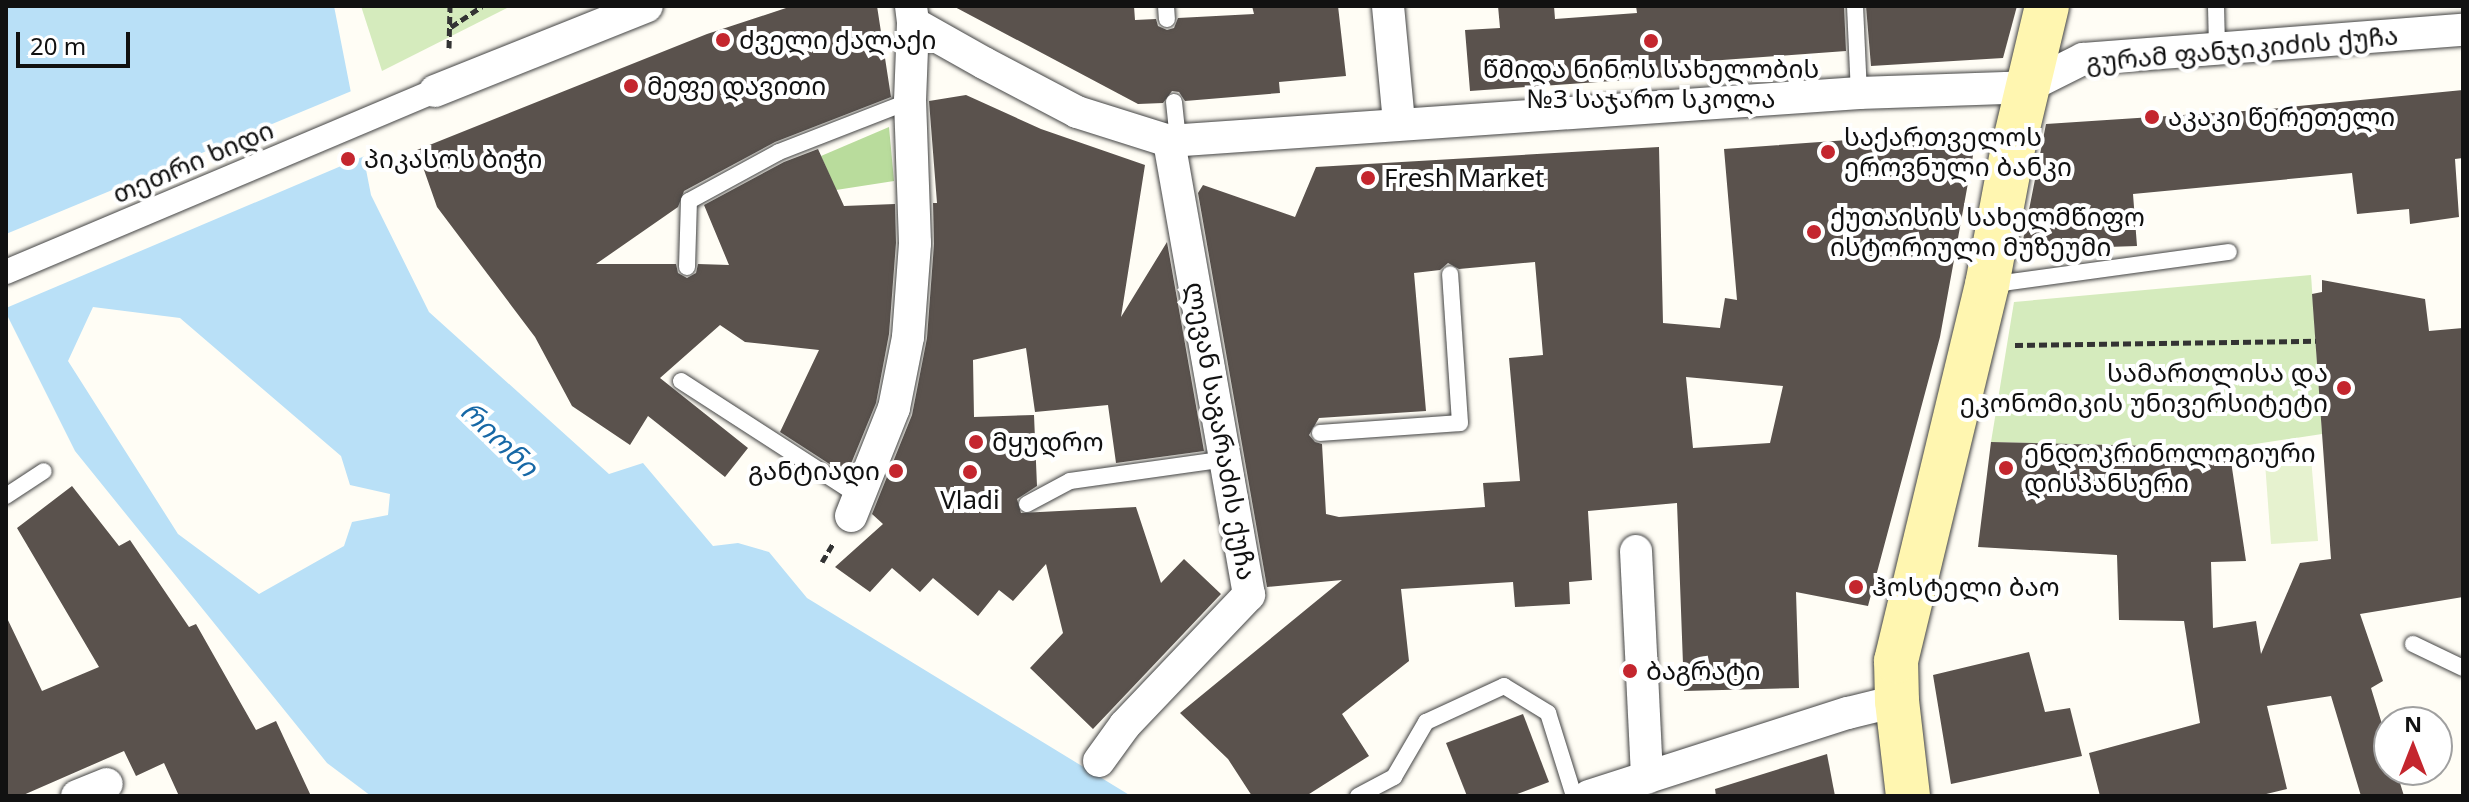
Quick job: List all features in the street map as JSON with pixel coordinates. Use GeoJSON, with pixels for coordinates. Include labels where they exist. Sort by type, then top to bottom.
{"type":"FeatureCollection","features":[{"type":"Feature","properties":{"kind":"main road"},"geometry":{"type":"LineString","coordinates":[[1908,796],[1897,701],[1896,661],[1987,285],[2027,87],[2047,6]]}},
{"type":"Feature","properties":{"kind":"street"},"geometry":{"type":"LineString","coordinates":[[435,91],[647,6]]}},
{"type":"Feature","properties":{"kind":"street"},"geometry":{"type":"LineString","coordinates":[[1388,6],[1399,122]]}},
{"type":"Feature","properties":{"kind":"street"},"geometry":{"type":"LineString","coordinates":[[854,506],[894,408],[908,337],[915,243],[910,101],[912,15],[1077,112],[1173,140],[1399,122],[1859,93],[2027,87]]}},
{"type":"Feature","properties":{"kind":"street","name":"გურამ ფანჯიკიძის ქუჩა"},"geometry":{"type":"LineString","coordinates":[[2027,87],[2083,59],[2463,30]]}},
{"type":"Feature","properties":{"kind":"street","name":"თეთრი ხიდი"},"geometry":{"type":"LineString","coordinates":[[6,272],[435,91]]}},
{"type":"Feature","properties":{"kind":"street","name":"ლევან საგარაძის ქუჩა"},"geometry":{"type":"LineString","coordinates":[[1099,761],[1125,725],[1249,595],[1230,445],[1173,140]]}},
{"type":"Feature","properties":{"kind":"street"},"geometry":{"type":"LineString","coordinates":[[1589,796],[1848,713],[1897,701]]}},
{"type":"Feature","properties":{"kind":"street"},"geometry":{"type":"LineString","coordinates":[[1643,705],[1647,778]]}},
{"type":"Feature","properties":{"kind":"lane"},"geometry":{"type":"LineString","coordinates":[[1855,6],[1859,93]]}},
{"type":"Feature","properties":{"kind":"lane"},"geometry":{"type":"LineString","coordinates":[[2216,6],[2217,48]]}},
{"type":"Feature","properties":{"kind":"lane"},"geometry":{"type":"LineString","coordinates":[[687,267],[689,201],[779,152],[910,101]]}},
{"type":"Feature","properties":{"kind":"lane"},"geometry":{"type":"LineString","coordinates":[[1173,140],[1174,102]]}},
{"type":"Feature","properties":{"kind":"lane"},"geometry":{"type":"LineString","coordinates":[[1987,285],[2229,252]]}},
{"type":"Feature","properties":{"kind":"lane"},"geometry":{"type":"LineString","coordinates":[[1320,433],[1460,423],[1450,274]]}},
{"type":"Feature","properties":{"kind":"lane"},"geometry":{"type":"LineString","coordinates":[[681,381],[854,506]]}},
{"type":"Feature","properties":{"kind":"lane"},"geometry":{"type":"LineString","coordinates":[[1027,504],[1070,481],[1230,445]]}},
{"type":"Feature","properties":{"kind":"lane"},"geometry":{"type":"LineString","coordinates":[[6,496],[44,471]]}},
{"type":"Feature","properties":{"kind":"lane"},"geometry":{"type":"LineString","coordinates":[[2413,644],[2463,668]]}},
{"type":"Feature","properties":{"kind":"lane"},"geometry":{"type":"LineString","coordinates":[[1358,796],[1394,777],[1426,722],[1504,686],[1548,713],[1574,796]]}},
{"type":"Feature","properties":{"kind":"path"},"geometry":{"type":"LineString","coordinates":[[449,49],[450,6]]}},
{"type":"Feature","properties":{"kind":"path"},"geometry":{"type":"LineString","coordinates":[[450,27],[482,6]]}},
{"type":"Feature","properties":{"kind":"path"},"geometry":{"type":"LineString","coordinates":[[2014,345],[2316,341]]}},
{"type":"Feature","properties":{"kind":"green space"},"geometry":{"type":"Polygon","coordinates":[[[361,6],[511,6],[382,71],[361,6]]]}},
{"type":"Feature","properties":{"kind":"green space"},"geometry":{"type":"Polygon","coordinates":[[[889,127],[894,181],[836,190],[821,156],[889,127]]]}},
{"type":"Feature","properties":{"kind":"green space"},"geometry":{"type":"Polygon","coordinates":[[[2311,275],[2322,434],[2229,448],[1991,442],[2014,302],[2311,275]]]}},
{"type":"Feature","properties":{"kind":"green space"},"geometry":{"type":"Polygon","coordinates":[[[2310,446],[2318,541],[2271,544],[2264,449],[2310,446]]]}},
{"type":"Feature","properties":{"kind":"water","name":"რიონი"},"geometry":{"type":"Polygon","coordinates":[[[6,6],[334,6],[371,195],[429,312],[609,474],[643,463],[713,546],[738,543],[769,552],[807,598],[1131,796],[371,796],[327,763],[75,451],[6,313],[6,6]],[[93,307],[68,361],[178,534],[259,594],[344,546],[352,522],[388,515],[390,494],[350,485],[341,456],[180,318],[93,307]]]}},
{"type":"Feature","properties":{"kind":"pier"},"geometry":{"type":"Polygon","coordinates":[[[354,90],[367,155],[6,308],[6,234],[354,90]]]}},
{"type":"Feature","properties":{"kind":"building"},"geometry":{"type":"Polygon","coordinates":[[[792,6],[877,6],[891,97],[775,142],[684,191],[678,207],[596,264],[676,264],[678,273],[687,278],[696,273],[698,264],[729,265],[704,205],[784,162],[818,149],[844,206],[895,204],[896,243],[889,334],[876,403],[848,471],[831,465],[780,432],[819,350],[745,342],[720,325],[660,378],[748,448],[725,477],[648,416],[630,445],[572,406],[535,337],[437,207],[417,150],[707,34],[792,6]]]}},
{"type":"Feature","properties":{"kind":"building"},"geometry":{"type":"Polygon","coordinates":[[[953,6],[1134,6],[1135,20],[1156,19],[1158,26],[1167,30],[1174,28],[1178,18],[1254,14],[1252,6],[1338,6],[1346,76],[1279,82],[1280,93],[1185,101],[1179,92],[1172,91],[1163,103],[1138,104],[953,6]]]}},
{"type":"Feature","properties":{"kind":"building","name":"წმიდა ნინოს სახელობის №3 საჯარო სკოლა"},"geometry":{"type":"Polygon","coordinates":[[[1498,6],[1554,6],[1555,19],[1637,13],[1636,6],[1844,6],[1846,51],[1668,64],[1669,77],[1470,91],[1465,30],[1500,28],[1498,6]]]}},
{"type":"Feature","properties":{"kind":"building"},"geometry":{"type":"Polygon","coordinates":[[[1866,6],[2017,6],[2003,58],[1871,66],[1866,6]]]}},
{"type":"Feature","properties":{"kind":"building"},"geometry":{"type":"Polygon","coordinates":[[[2463,90],[2463,158],[2455,159],[2459,217],[2410,224],[2409,209],[2357,214],[2352,173],[2133,194],[2137,246],[2021,250],[2046,124],[2259,110],[2463,90]]]}},
{"type":"Feature","properties":{"kind":"building"},"geometry":{"type":"Polygon","coordinates":[[[966,95],[1041,129],[1145,165],[1121,317],[1167,242],[1204,451],[1116,463],[1108,405],[1035,412],[1026,348],[973,360],[974,417],[1034,415],[1037,486],[1017,499],[1021,513],[1136,507],[1161,583],[1184,559],[1221,594],[1093,729],[1030,668],[1063,633],[1046,564],[1013,601],[999,590],[978,616],[933,578],[920,592],[892,568],[870,592],[835,567],[883,524],[872,514],[912,415],[927,338],[934,244],[933,203],[937,203],[929,101],[966,95]]]}},
{"type":"Feature","properties":{"kind":"building"},"geometry":{"type":"Polygon","coordinates":[[[1960,132],[1974,150],[1940,337],[1868,606],[1796,592],[1799,688],[1684,691],[1677,503],[1588,511],[1592,580],[1569,582],[1570,604],[1515,607],[1513,582],[1401,589],[1409,661],[1342,714],[1369,756],[1306,796],[1252,796],[1228,759],[1180,713],[1342,580],[1267,587],[1198,193],[1203,185],[1295,217],[1316,167],[1659,147],[1663,323],[1720,328],[1725,298],[1737,300],[1724,149],[1960,132]],[[1535,262],[1459,269],[1448,263],[1440,270],[1414,273],[1426,411],[1319,418],[1309,435],[1322,444],[1326,514],[1339,517],[1485,507],[1483,483],[1520,481],[1509,358],[1543,355],[1535,262]],[[1686,377],[1693,448],[1770,443],[1783,386],[1686,377]]]}},
{"type":"Feature","properties":{"kind":"building"},"geometry":{"type":"Polygon","coordinates":[[[2322,280],[2425,299],[2429,331],[2463,328],[2463,597],[2360,614],[2383,681],[2371,688],[2376,706],[2373,706],[2373,786],[2401,786],[2404,796],[2361,796],[2331,696],[2267,706],[2287,789],[2258,796],[2100,796],[2089,753],[2200,723],[2184,621],[2119,620],[2117,555],[1978,547],[1991,442],[2229,448],[2246,561],[2211,562],[2213,628],[2256,621],[2261,654],[2300,563],[2331,559],[2312,294],[2322,292],[2322,280]]]}},
{"type":"Feature","properties":{"kind":"building"},"geometry":{"type":"Polygon","coordinates":[[[72,486],[119,546],[130,540],[189,627],[196,624],[256,730],[276,721],[311,796],[179,796],[164,763],[136,776],[124,751],[21,796],[6,796],[6,616],[42,691],[99,667],[17,528],[72,486]]]}},
{"type":"Feature","properties":{"kind":"building"},"geometry":{"type":"Polygon","coordinates":[[[2029,652],[2045,712],[2070,708],[2082,756],[1951,784],[1933,675],[2029,652]]]}},
{"type":"Feature","properties":{"kind":"building"},"geometry":{"type":"Polygon","coordinates":[[[1523,714],[1549,782],[1512,796],[1467,796],[1446,743],[1523,714]]]}},
{"type":"Feature","properties":{"kind":"building"},"geometry":{"type":"Polygon","coordinates":[[[1827,754],[1835,796],[1716,796],[1715,789],[1827,754]]]}},
{"type":"Feature","properties":{"kind":"place","name":"ძველი ქალაქი"},"geometry":{"type":"Point","coordinates":[723,40]}},
{"type":"Feature","properties":{"kind":"place","name":"წმიდა ნინოს სახელობის №3 საჯარო სკოლა"},"geometry":{"type":"Point","coordinates":[1651,41]}},
{"type":"Feature","properties":{"kind":"place","name":"მეფე დავითი"},"geometry":{"type":"Point","coordinates":[631,86]}},
{"type":"Feature","properties":{"kind":"place","name":"აკაკი წერეთელი"},"geometry":{"type":"Point","coordinates":[2152,117]}},
{"type":"Feature","properties":{"kind":"place","name":"საქართველოს ეროვნული ბანკი"},"geometry":{"type":"Point","coordinates":[1828,152]}},
{"type":"Feature","properties":{"kind":"place","name":"პიკასოს ბიჭი"},"geometry":{"type":"Point","coordinates":[348,159]}},
{"type":"Feature","properties":{"kind":"place","name":"Fresh Market"},"geometry":{"type":"Point","coordinates":[1368,178]}},
{"type":"Feature","properties":{"kind":"place","name":"ქუთაისის სახელმწიფო ისტორიული მუზეუმი"},"geometry":{"type":"Point","coordinates":[1814,232]}},
{"type":"Feature","properties":{"kind":"place","name":"სამართლისა და ეკონომიკის უნივერსიტეტი"},"geometry":{"type":"Point","coordinates":[2344,388]}},
{"type":"Feature","properties":{"kind":"place","name":"მყუდრო"},"geometry":{"type":"Point","coordinates":[976,442]}},
{"type":"Feature","properties":{"kind":"place","name":"ენდოკრინოლოგიური დისპანსერი"},"geometry":{"type":"Point","coordinates":[2006,468]}},
{"type":"Feature","properties":{"kind":"place","name":"განტიადი"},"geometry":{"type":"Point","coordinates":[896,471]}},
{"type":"Feature","properties":{"kind":"place","name":"Vladi"},"geometry":{"type":"Point","coordinates":[970,472]}},
{"type":"Feature","properties":{"kind":"place","name":"ჰოსტელი ბაო"},"geometry":{"type":"Point","coordinates":[1856,587]}},
{"type":"Feature","properties":{"kind":"place","name":"ბაგრატი"},"geometry":{"type":"Point","coordinates":[1630,671]}}]}
